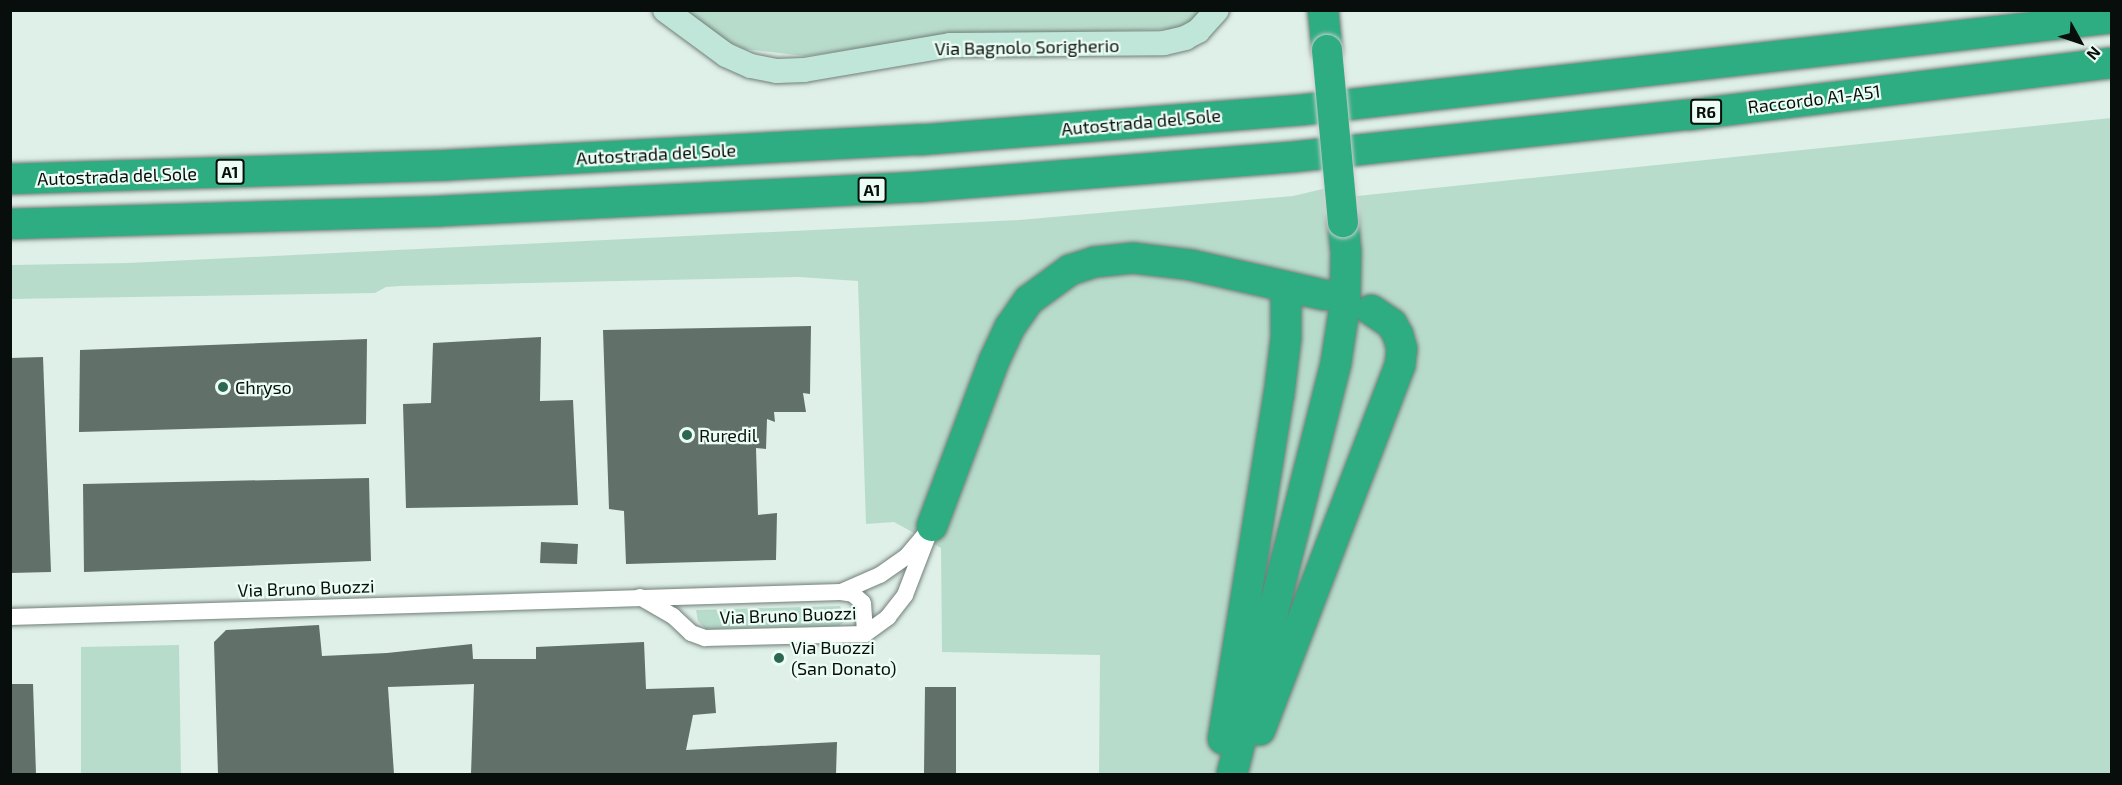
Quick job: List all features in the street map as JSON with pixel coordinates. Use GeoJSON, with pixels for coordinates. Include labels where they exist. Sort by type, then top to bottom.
{"type":"FeatureCollection","features":[{"type":"Feature","properties":{"kind":"highway"},"geometry":{"type":"LineString","coordinates":[[1232,774],[1336,362],[1346,287],[1343,222],[1323,10]]}},
{"type":"Feature","properties":{"kind":"highway","name":"Autostrada del Sole"},"geometry":{"type":"LineString","coordinates":[[10,179],[450,165],[919,140],[1301,111],[2112,18]]}},
{"type":"Feature","properties":{"kind":"highway","name":"Raccordo A1-A51"},"geometry":{"type":"LineString","coordinates":[[1301,156],[1676,116],[2112,63]]}},
{"type":"Feature","properties":{"kind":"highway","name":"A1"},"geometry":{"type":"LineString","coordinates":[[10,224],[442,211],[918,187],[1301,156]]}},
{"type":"Feature","properties":{"kind":"highway"},"geometry":{"type":"LineString","coordinates":[[932,526],[994,361],[1010,327],[1029,300],[1049,283],[1070,270],[1095,262],[1133,258],[1191,266],[1324,295]]}},
{"type":"Feature","properties":{"kind":"highway"},"geometry":{"type":"LineString","coordinates":[[1219,774],[1279,395],[1286,338],[1286,287]]}},
{"type":"Feature","properties":{"kind":"highway"},"geometry":{"type":"LineString","coordinates":[[1243,774],[1401,364],[1402,349],[1392,324],[1371,310]]}},
{"type":"Feature","properties":{"kind":"street","name":"Via Bagnolo Sorigherio"},"geometry":{"type":"LineString","coordinates":[[665,10],[726,55],[751,66],[777,71],[804,70],[950,45],[1164,43],[1185,38],[1198,31],[1217,10]]}},
{"type":"Feature","properties":{"kind":"street","name":"Via Bruno Buozzi"},"geometry":{"type":"LineString","coordinates":[[10,617],[841,592],[880,576],[907,555],[932,526]]}},
{"type":"Feature","properties":{"kind":"street","name":"Via Bruno Buozzi"},"geometry":{"type":"LineString","coordinates":[[638,597],[663,609],[692,633],[705,638],[865,633],[888,617],[905,595],[932,526]]}},
{"type":"Feature","properties":{"kind":"street"},"geometry":{"type":"LineString","coordinates":[[841,592],[853,594],[863,603],[865,633]]}},
{"type":"Feature","properties":{"kind":"street"},"geometry":{"type":"LineString","coordinates":[[687,628],[683,614],[685,608],[695,597],[702,595]]}},
{"type":"Feature","properties":{"kind":"green space"},"geometry":{"type":"Polygon","coordinates":[[[685,11],[1202,11],[1190,22],[1173,29],[949,35],[805,56],[744,49],[719,37],[685,11]]]}},
{"type":"Feature","properties":{"kind":"green space"},"geometry":{"type":"Polygon","coordinates":[[[2111,118],[2111,774],[1099,774],[1100,655],[942,652],[941,548],[894,522],[866,524],[858,281],[799,277],[400,286],[386,287],[375,293],[11,299],[11,265],[128,263],[1019,220],[1293,196],[1327,188],[1328,199],[2111,118]]]}},
{"type":"Feature","properties":{"kind":"green space"},"geometry":{"type":"Polygon","coordinates":[[[840,606],[845,621],[839,626],[706,629],[698,621],[696,610],[840,606]]]}},
{"type":"Feature","properties":{"kind":"green space"},"geometry":{"type":"Polygon","coordinates":[[[179,645],[181,774],[81,774],[81,647],[179,645]]]}},
{"type":"Feature","properties":{"kind":"building","name":"Ruredil"},"geometry":{"type":"Polygon","coordinates":[[[811,326],[810,394],[803,393],[806,412],[774,412],[775,422],[767,419],[766,449],[756,448],[758,515],[777,513],[776,560],[626,564],[624,511],[609,509],[603,330],[811,326]]]}},
{"type":"Feature","properties":{"kind":"building"},"geometry":{"type":"Polygon","coordinates":[[[541,337],[540,401],[573,400],[578,505],[406,508],[403,404],[431,403],[433,343],[541,337]]]}},
{"type":"Feature","properties":{"kind":"building","name":"Chryso"},"geometry":{"type":"Polygon","coordinates":[[[367,339],[366,424],[79,432],[80,350],[367,339]]]}},
{"type":"Feature","properties":{"kind":"building"},"geometry":{"type":"Polygon","coordinates":[[[43,357],[51,572],[10,573],[10,358],[43,357]]]}},
{"type":"Feature","properties":{"kind":"building"},"geometry":{"type":"Polygon","coordinates":[[[369,478],[371,561],[84,572],[83,484],[369,478]]]}},
{"type":"Feature","properties":{"kind":"building"},"geometry":{"type":"Polygon","coordinates":[[[541,542],[578,544],[577,564],[540,563],[541,542]]]}},
{"type":"Feature","properties":{"kind":"building"},"geometry":{"type":"Polygon","coordinates":[[[319,625],[322,656],[387,653],[472,644],[473,659],[536,659],[536,647],[644,642],[646,689],[714,687],[716,713],[693,715],[686,750],[837,742],[836,774],[471,774],[474,684],[388,687],[394,774],[218,774],[214,642],[226,630],[319,625]]]}},
{"type":"Feature","properties":{"kind":"building"},"geometry":{"type":"Polygon","coordinates":[[[10,684],[33,684],[36,774],[10,774],[10,684]]]}},
{"type":"Feature","properties":{"kind":"building"},"geometry":{"type":"Polygon","coordinates":[[[925,687],[956,687],[956,774],[924,774],[925,687]]]}},
{"type":"Feature","properties":{"kind":"place","name":"Chryso"},"geometry":{"type":"Point","coordinates":[223,387]}},
{"type":"Feature","properties":{"kind":"place","name":"Ruredil"},"geometry":{"type":"Point","coordinates":[687,435]}},
{"type":"Feature","properties":{"kind":"place","name":"Via Buozzi (San Donato)"},"geometry":{"type":"Point","coordinates":[779,658]}}]}
